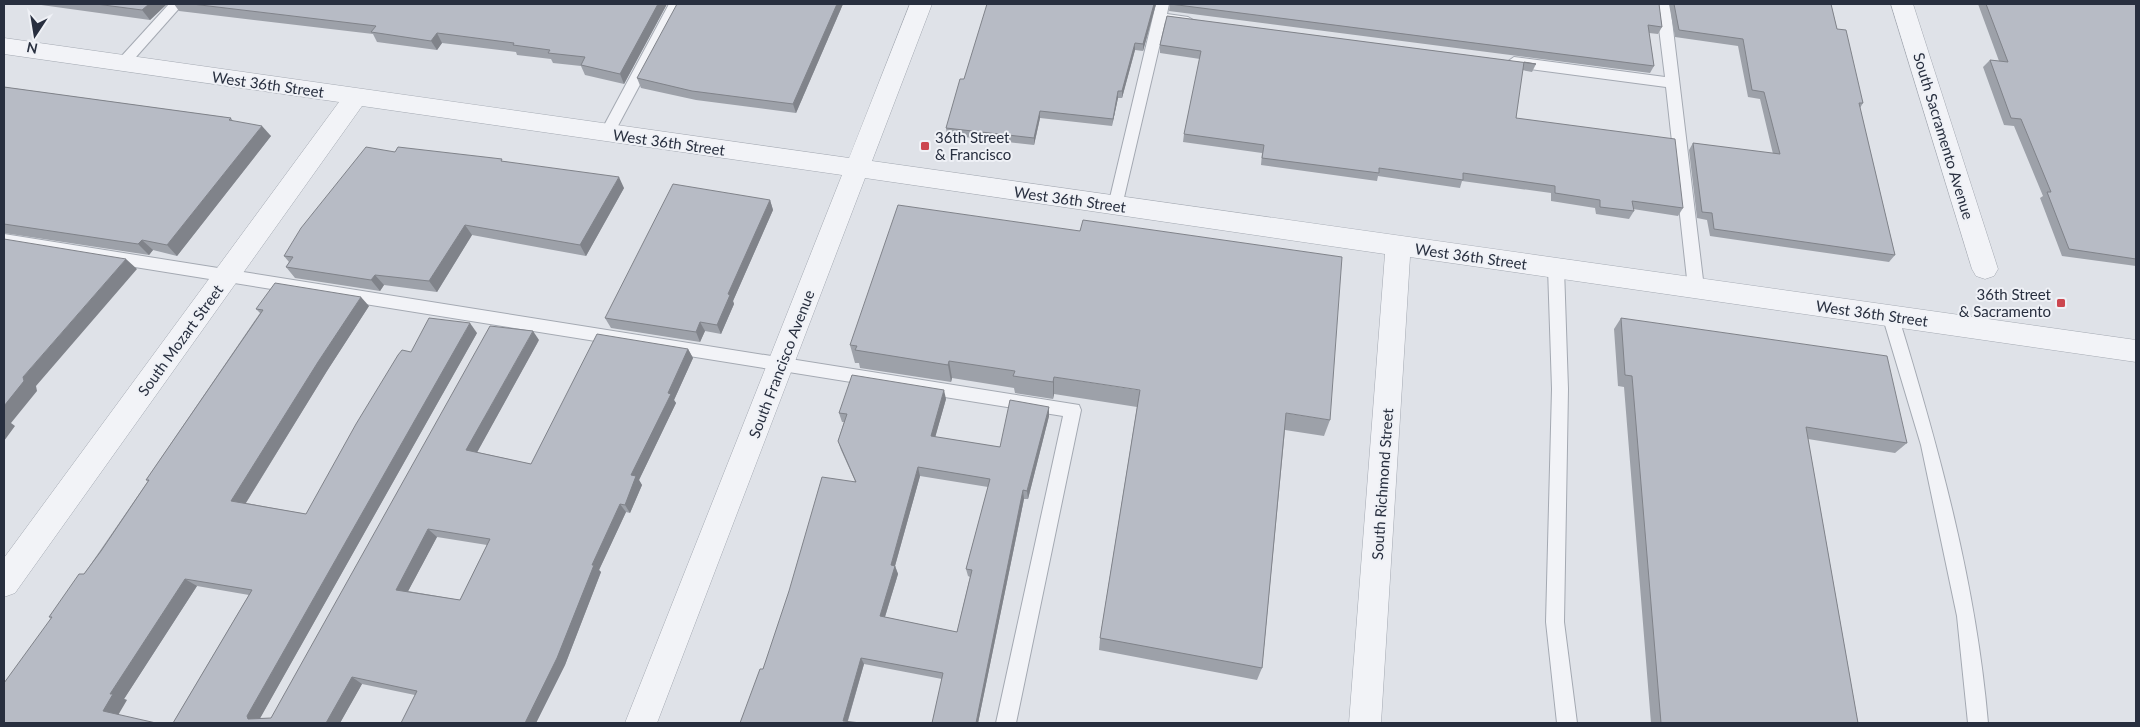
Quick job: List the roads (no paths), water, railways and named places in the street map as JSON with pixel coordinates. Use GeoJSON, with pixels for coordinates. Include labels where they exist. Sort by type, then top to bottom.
{"type":"FeatureCollection","features":[{"type":"Feature","properties":{"kind":"street","name":"South Francisco Avenue"},"geometry":{"type":"LineString","coordinates":[[641,723],[921,4]]}},
{"type":"Feature","properties":{"kind":"street","name":"South Sacramento Avenue"},"geometry":{"type":"LineString","coordinates":[[1902,4],[1985,269]]}},
{"type":"Feature","properties":{"kind":"street","name":"West 36th Street"},"geometry":{"type":"LineString","coordinates":[[4,46],[2136,351]]}},
{"type":"Feature","properties":{"kind":"street","name":"South Mozart Street"},"geometry":{"type":"LineString","coordinates":[[4,583],[356,97]]}},
{"type":"Feature","properties":{"kind":"street","name":"South Richmond Street"},"geometry":{"type":"LineString","coordinates":[[1365,723],[1398,246]]}},
{"type":"Feature","properties":{"kind":"lane"},"geometry":{"type":"LineString","coordinates":[[123,63],[176,4]]}},
{"type":"Feature","properties":{"kind":"lane"},"geometry":{"type":"LineString","coordinates":[[607,133],[676,4]]}},
{"type":"Feature","properties":{"kind":"lane"},"geometry":{"type":"LineString","coordinates":[[1663,4],[1696,288]]}},
{"type":"Feature","properties":{"kind":"lane"},"geometry":{"type":"LineString","coordinates":[[1115,206],[1162,10],[1200,22]]}},
{"type":"Feature","properties":{"kind":"lane"},"geometry":{"type":"LineString","coordinates":[[1505,61],[1672,83]]}},
{"type":"Feature","properties":{"kind":"lane"},"geometry":{"type":"LineString","coordinates":[[4,240],[228,274],[1074,410],[1006,723]]}},
{"type":"Feature","properties":{"kind":"lane"},"geometry":{"type":"LineString","coordinates":[[1556,268],[1560,389],[1555,622],[1567,723]]}},
{"type":"Feature","properties":{"kind":"lane"},"geometry":{"type":"LineString","coordinates":[[1890,315],[1929,445],[1966,616],[1978,723]]}},
{"type":"Feature","properties":{"kind":"lane"},"geometry":{"type":"LineString","coordinates":[[488,335],[497,317]]}},
{"type":"Feature","properties":{"kind":"place","name":"36th Street & Francisco"},"geometry":{"type":"Point","coordinates":[925,146]}},
{"type":"Feature","properties":{"kind":"place","name":"36th Street & Sacramento"},"geometry":{"type":"Point","coordinates":[2061,303]}}]}
